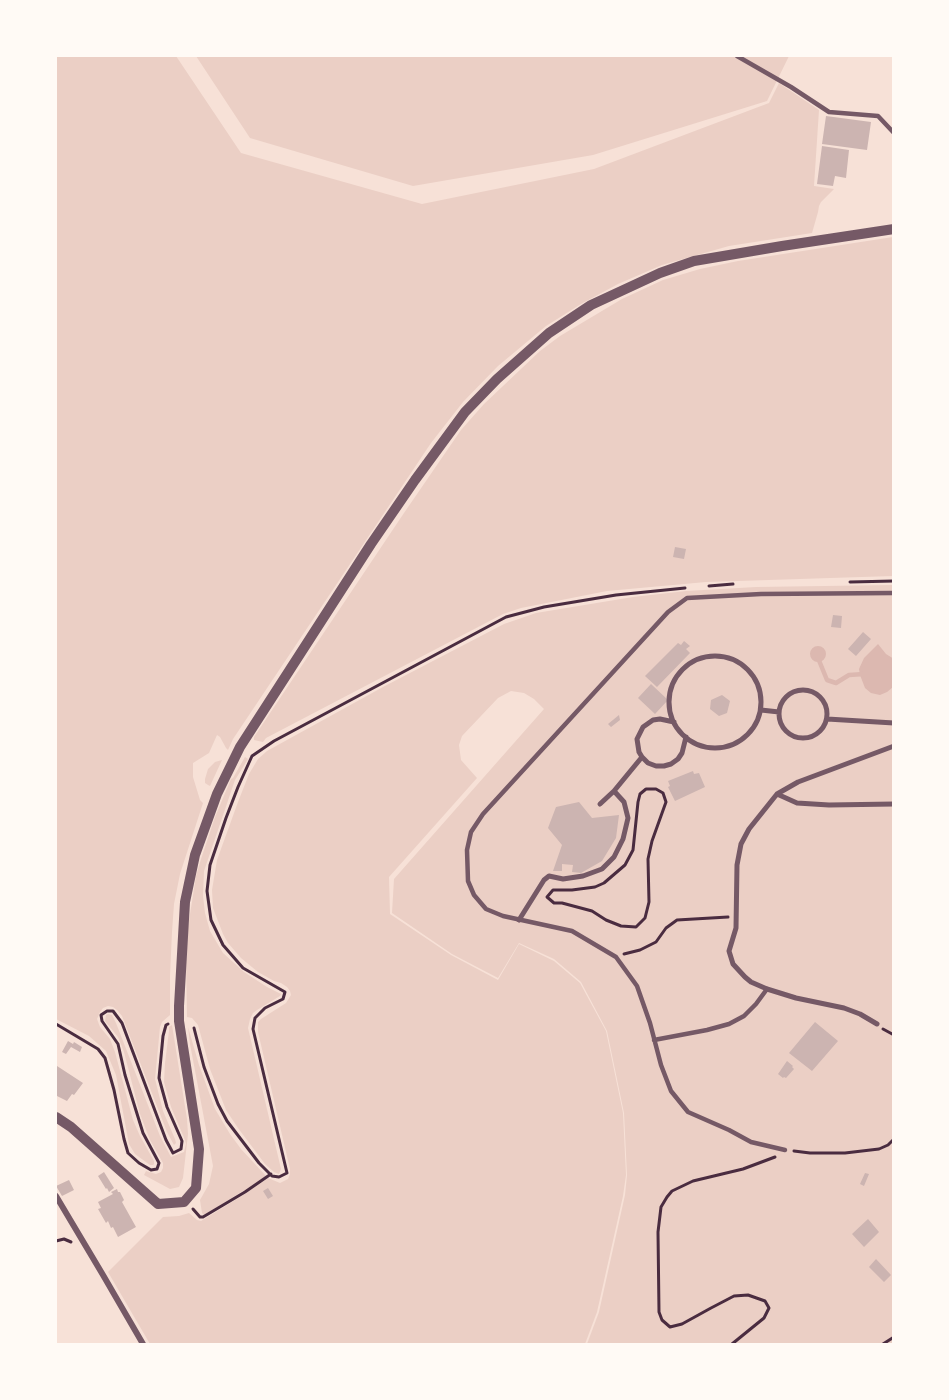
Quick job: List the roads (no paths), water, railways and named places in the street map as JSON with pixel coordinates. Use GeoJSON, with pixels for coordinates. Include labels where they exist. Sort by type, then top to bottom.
{"type":"FeatureCollection","features":[{"type":"Feature","properties":{"kind":"street"},"geometry":{"type":"LineString","coordinates":[[56,1117],[71,1127],[158,1204],[184,1202],[196,1188],[199,1149],[179,1021],[185,902],[195,855],[217,794],[240,747],[371,544],[465,412],[497,379],[549,333],[591,305],[660,273],[694,261],[894,229]]}},
{"type":"Feature","properties":{"kind":"street"},"geometry":{"type":"LineString","coordinates":[[724,656],[743,665],[751,672],[760,690],[761,710],[751,731],[742,739],[720,748],[708,747],[696,744],[686,737],[674,722],[670,712],[670,692],[679,673],[686,666],[695,661],[724,656]]}},
{"type":"Feature","properties":{"kind":"street"},"geometry":{"type":"LineString","coordinates":[[799,690],[807,690],[821,698],[825,704],[827,719],[819,732],[804,738],[796,737],[783,728],[779,712],[785,698],[799,690]]}},
{"type":"Feature","properties":{"kind":"street"},"geometry":{"type":"LineString","coordinates":[[761,710],[779,712]]}},
{"type":"Feature","properties":{"kind":"street"},"geometry":{"type":"LineString","coordinates":[[827,719],[894,723]]}},
{"type":"Feature","properties":{"kind":"street"},"geometry":{"type":"LineString","coordinates":[[674,722],[653,720],[643,727],[639,733],[637,746],[642,757],[648,763],[656,766],[671,764],[682,753],[686,737]]}},
{"type":"Feature","properties":{"kind":"street"},"geometry":{"type":"LineString","coordinates":[[877,1024],[844,1008],[767,989],[745,977],[733,964],[729,951],[736,928],[737,865],[741,844],[749,829],[777,794],[798,782],[894,746]]}},
{"type":"Feature","properties":{"kind":"street"},"geometry":{"type":"LineString","coordinates":[[600,804],[642,757]]}},
{"type":"Feature","properties":{"kind":"street"},"geometry":{"type":"LineString","coordinates":[[519,920],[544,880],[549,876],[563,879],[583,876],[602,869],[615,857],[623,839],[628,818],[624,802],[614,791]]}},
{"type":"Feature","properties":{"kind":"street"},"geometry":{"type":"LineString","coordinates":[[777,794],[797,803],[894,804]]}},
{"type":"Feature","properties":{"kind":"street"},"geometry":{"type":"LineString","coordinates":[[56,1196],[143,1344]]}},
{"type":"Feature","properties":{"kind":"lane"},"geometry":{"type":"LineString","coordinates":[[737,56],[830,112],[879,116],[894,133]]}},
{"type":"Feature","properties":{"kind":"lane"},"geometry":{"type":"LineString","coordinates":[[785,1150],[750,1142],[688,1112],[671,1091],[660,1065],[650,1023],[637,986],[616,957],[572,932],[503,916],[486,909],[474,895],[468,881],[467,850],[471,832],[491,806],[673,608],[687,598],[761,594],[894,593]]}},
{"type":"Feature","properties":{"kind":"lane"},"geometry":{"type":"LineString","coordinates":[[654,1040],[729,1024],[744,1016],[767,989]]}},
{"type":"Feature","properties":{"kind":"waterway"},"geometry":{"type":"LineString","coordinates":[[818,658],[827,680],[836,683],[849,675],[864,674]]}}]}
